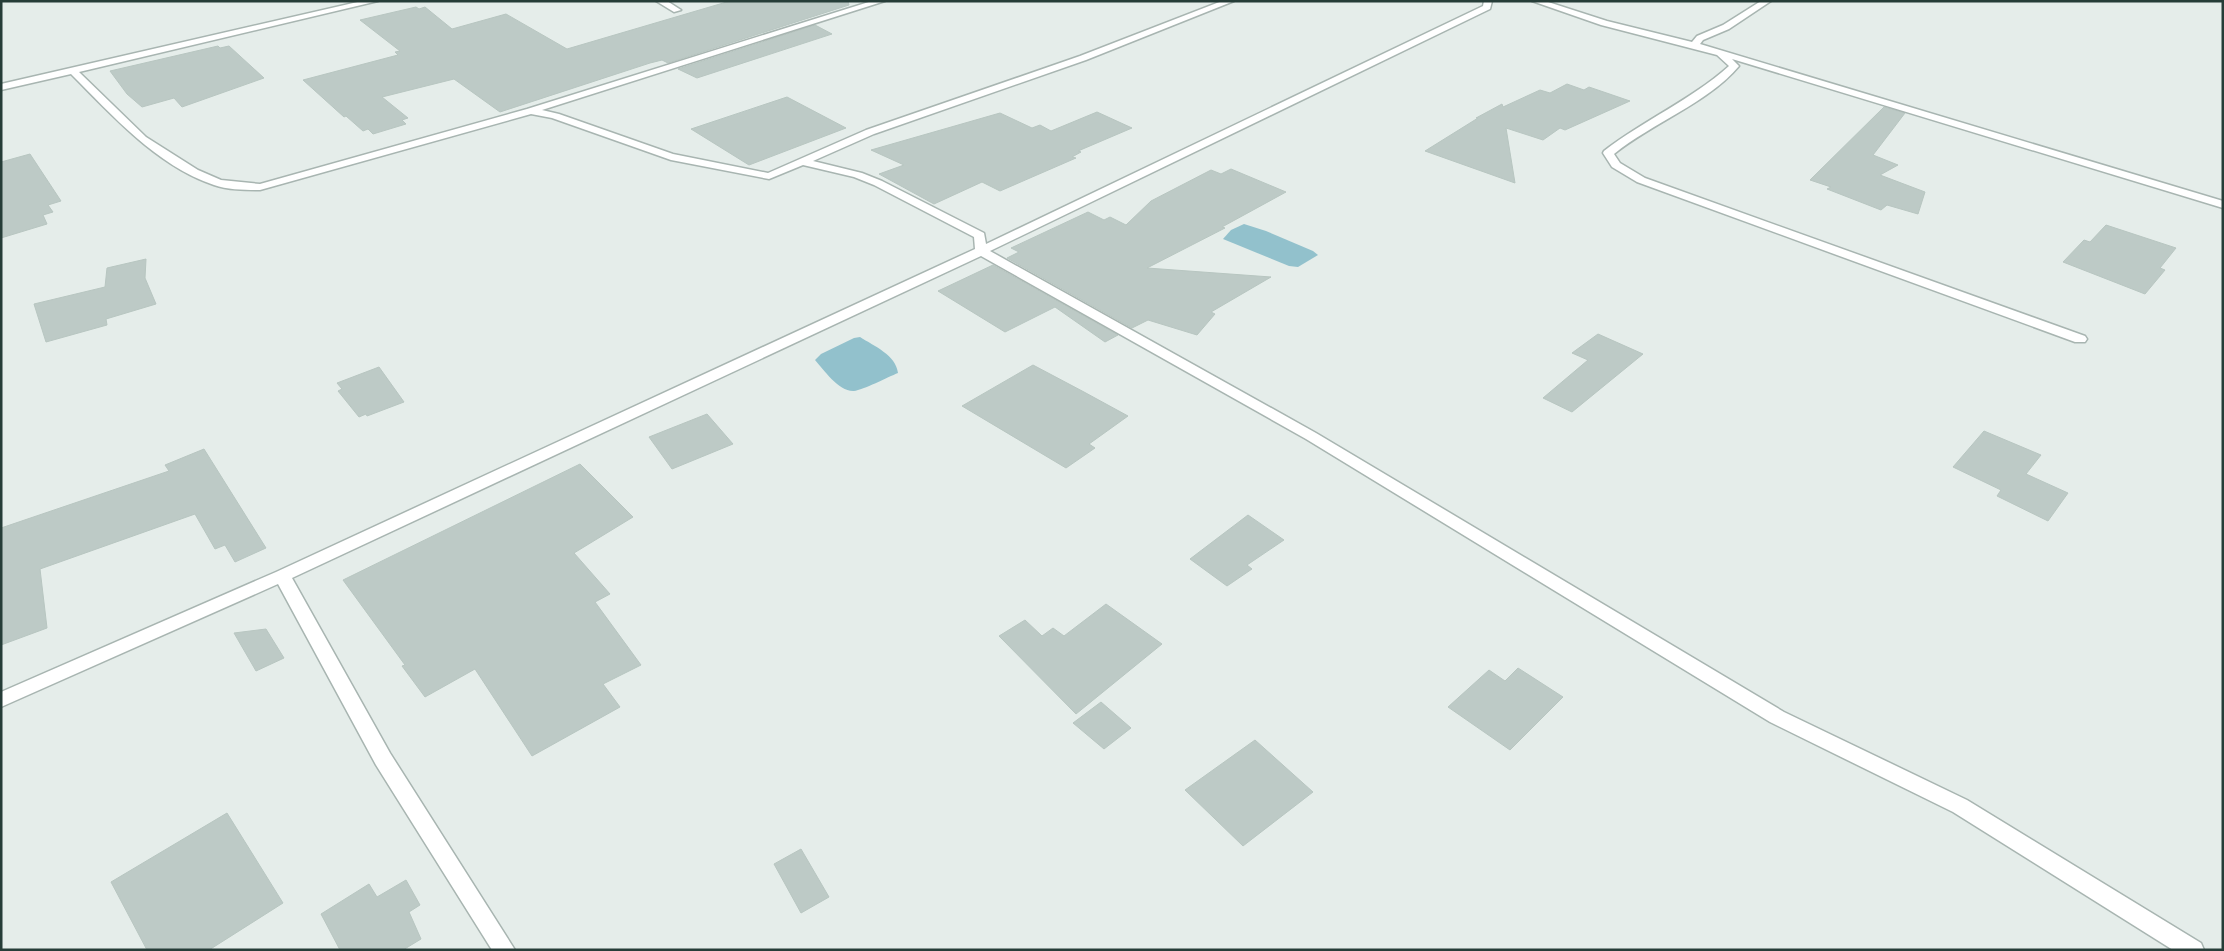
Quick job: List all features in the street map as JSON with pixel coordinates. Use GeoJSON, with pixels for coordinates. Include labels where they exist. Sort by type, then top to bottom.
{"type":"FeatureCollection","features":[{"type":"Feature","properties":{"kind":"street"},"geometry":{"type":"LineString","coordinates":[[1,87],[374,1]]}},
{"type":"Feature","properties":{"kind":"street"},"geometry":{"type":"LineString","coordinates":[[660,1],[677,10]]}},
{"type":"Feature","properties":{"kind":"street"},"geometry":{"type":"LineString","coordinates":[[73,71],[142,139],[194,172],[218,182],[238,186],[260,187],[530,111],[881,1]]}},
{"type":"Feature","properties":{"kind":"street"},"geometry":{"type":"LineString","coordinates":[[530,111],[555,116],[671,157],[769,176],[870,132],[1083,58],[1230,1]]}},
{"type":"Feature","properties":{"kind":"street"},"geometry":{"type":"LineString","coordinates":[[1,700],[282,576],[981,251],[1487,8],[1488,1]]}},
{"type":"Feature","properties":{"kind":"street"},"geometry":{"type":"LineString","coordinates":[[1536,1],[1604,23],[1694,45],[2223,205]]}},
{"type":"Feature","properties":{"kind":"street"},"geometry":{"type":"LineString","coordinates":[[1694,45],[1700,38],[1726,27],[1767,1]]}},
{"type":"Feature","properties":{"kind":"street"},"geometry":{"type":"LineString","coordinates":[[1720,54],[1734,66],[1726,75],[1608,153],[1616,165],[1641,180],[2080,339]]}},
{"type":"Feature","properties":{"kind":"street"},"geometry":{"type":"LineString","coordinates":[[804,162],[858,175],[878,183],[980,235],[981,251]]}},
{"type":"Feature","properties":{"kind":"street"},"geometry":{"type":"LineString","coordinates":[[981,251],[1311,436],[1777,717],[1960,806],[2193,950]]}},
{"type":"Feature","properties":{"kind":"street"},"geometry":{"type":"LineString","coordinates":[[282,576],[383,759],[504,950]]}},
{"type":"Feature","properties":{"kind":"water"},"geometry":{"type":"Polygon","coordinates":[[[1244,224],[1266,231],[1313,251],[1318,255],[1298,267],[1289,266],[1223,239],[1231,230],[1244,224]]]}},
{"type":"Feature","properties":{"kind":"water"},"geometry":{"type":"Polygon","coordinates":[[[860,337],[889,356],[898,373],[863,388],[854,391],[848,390],[832,380],[815,360],[821,354],[860,337]]]}},
{"type":"Feature","properties":{"kind":"building"},"geometry":{"type":"Polygon","coordinates":[[[730,1],[848,1],[849,5],[668,63],[662,60],[650,63],[500,112],[454,79],[382,97],[408,118],[402,120],[406,124],[373,134],[368,129],[363,131],[346,116],[344,117],[303,80],[398,55],[395,52],[400,51],[360,20],[416,7],[419,9],[425,7],[452,29],[506,14],[567,49],[730,1]]]}},
{"type":"Feature","properties":{"kind":"building"},"geometry":{"type":"Polygon","coordinates":[[[815,25],[832,34],[697,78],[678,69],[815,25]]]}},
{"type":"Feature","properties":{"kind":"building"},"geometry":{"type":"Polygon","coordinates":[[[218,46],[220,48],[229,46],[264,78],[182,107],[174,98],[142,107],[127,94],[110,71],[218,46]]]}},
{"type":"Feature","properties":{"kind":"building"},"geometry":{"type":"Polygon","coordinates":[[[1567,84],[1584,90],[1589,87],[1630,101],[1565,130],[1560,128],[1543,140],[1506,128],[1515,183],[1425,151],[1478,118],[1476,118],[1502,104],[1503,107],[1540,90],[1550,93],[1567,84]]]}},
{"type":"Feature","properties":{"kind":"building"},"geometry":{"type":"Polygon","coordinates":[[[787,97],[846,128],[749,165],[691,129],[787,97]]]}},
{"type":"Feature","properties":{"kind":"building"},"geometry":{"type":"Polygon","coordinates":[[[1884,107],[1905,113],[1873,155],[1898,165],[1880,175],[1925,192],[1918,214],[1887,205],[1881,210],[1827,189],[1831,187],[1810,180],[1884,107]]]}},
{"type":"Feature","properties":{"kind":"building"},"geometry":{"type":"Polygon","coordinates":[[[1097,112],[1132,128],[1078,151],[1081,152],[1072,157],[1076,158],[1000,191],[982,182],[934,204],[879,174],[904,165],[871,150],[1000,113],[1032,128],[1040,125],[1051,131],[1097,112]]]}},
{"type":"Feature","properties":{"kind":"building"},"geometry":{"type":"Polygon","coordinates":[[[30,154],[61,201],[48,205],[53,212],[43,215],[47,224],[1,238],[1,162],[30,154]]]}},
{"type":"Feature","properties":{"kind":"building"},"geometry":{"type":"Polygon","coordinates":[[[1231,169],[1286,192],[1222,227],[1225,228],[1147,268],[1271,277],[1211,312],[1215,314],[1197,335],[1148,320],[1132,328],[1007,258],[1019,252],[1011,248],[1088,212],[1104,220],[1110,217],[1126,225],[1151,201],[1211,170],[1221,174],[1231,169]]]}},
{"type":"Feature","properties":{"kind":"building"},"geometry":{"type":"Polygon","coordinates":[[[2106,225],[2176,248],[2160,268],[2165,270],[2145,294],[2063,262],[2084,240],[2090,242],[2106,225]]]}},
{"type":"Feature","properties":{"kind":"building"},"geometry":{"type":"Polygon","coordinates":[[[146,259],[145,278],[156,304],[106,319],[107,325],[46,342],[34,304],[105,287],[107,268],[146,259]]]}},
{"type":"Feature","properties":{"kind":"building"},"geometry":{"type":"Polygon","coordinates":[[[993,265],[1118,335],[1105,342],[1055,307],[1005,332],[938,291],[993,265]]]}},
{"type":"Feature","properties":{"kind":"building"},"geometry":{"type":"Polygon","coordinates":[[[1598,334],[1643,354],[1572,412],[1543,398],[1588,360],[1572,353],[1598,334]]]}},
{"type":"Feature","properties":{"kind":"building"},"geometry":{"type":"Polygon","coordinates":[[[1033,365],[1128,416],[1089,444],[1095,448],[1066,468],[962,406],[1033,365]]]}},
{"type":"Feature","properties":{"kind":"building"},"geometry":{"type":"Polygon","coordinates":[[[379,367],[404,402],[367,416],[366,414],[359,417],[338,391],[342,389],[337,383],[379,367]]]}},
{"type":"Feature","properties":{"kind":"building"},"geometry":{"type":"Polygon","coordinates":[[[707,414],[733,444],[672,469],[649,437],[707,414]]]}},
{"type":"Feature","properties":{"kind":"building"},"geometry":{"type":"Polygon","coordinates":[[[1984,431],[2041,455],[2026,474],[2068,493],[2048,521],[1997,496],[2001,490],[1953,467],[1984,431]]]}},
{"type":"Feature","properties":{"kind":"building"},"geometry":{"type":"Polygon","coordinates":[[[204,449],[266,548],[235,562],[225,545],[215,549],[195,514],[40,569],[47,628],[1,645],[1,528],[169,471],[165,465],[204,449]]]}},
{"type":"Feature","properties":{"kind":"building"},"geometry":{"type":"Polygon","coordinates":[[[580,464],[633,517],[574,553],[610,594],[595,602],[641,665],[603,684],[620,707],[532,756],[475,669],[425,697],[402,666],[405,665],[343,580],[580,464]]]}},
{"type":"Feature","properties":{"kind":"building"},"geometry":{"type":"Polygon","coordinates":[[[1248,515],[1284,540],[1247,565],[1252,569],[1227,586],[1190,559],[1248,515]]]}},
{"type":"Feature","properties":{"kind":"building"},"geometry":{"type":"Polygon","coordinates":[[[1106,604],[1162,644],[1076,714],[999,636],[1025,620],[1042,636],[1053,628],[1064,636],[1106,604]]]}},
{"type":"Feature","properties":{"kind":"building"},"geometry":{"type":"Polygon","coordinates":[[[266,629],[284,658],[256,671],[234,633],[266,629]]]}},
{"type":"Feature","properties":{"kind":"building"},"geometry":{"type":"Polygon","coordinates":[[[1518,668],[1563,697],[1510,750],[1448,707],[1489,670],[1505,681],[1518,668]]]}},
{"type":"Feature","properties":{"kind":"building"},"geometry":{"type":"Polygon","coordinates":[[[1101,702],[1131,728],[1104,749],[1073,723],[1101,702]]]}},
{"type":"Feature","properties":{"kind":"building"},"geometry":{"type":"Polygon","coordinates":[[[1255,740],[1313,792],[1243,846],[1185,790],[1255,740]]]}},
{"type":"Feature","properties":{"kind":"building"},"geometry":{"type":"Polygon","coordinates":[[[227,813],[283,903],[209,950],[147,950],[111,882],[227,813]]]}},
{"type":"Feature","properties":{"kind":"building"},"geometry":{"type":"Polygon","coordinates":[[[801,849],[829,897],[801,913],[774,864],[801,849]]]}},
{"type":"Feature","properties":{"kind":"building"},"geometry":{"type":"Polygon","coordinates":[[[406,880],[420,905],[409,912],[421,939],[403,950],[340,950],[321,914],[369,884],[377,897],[406,880]]]}}]}
